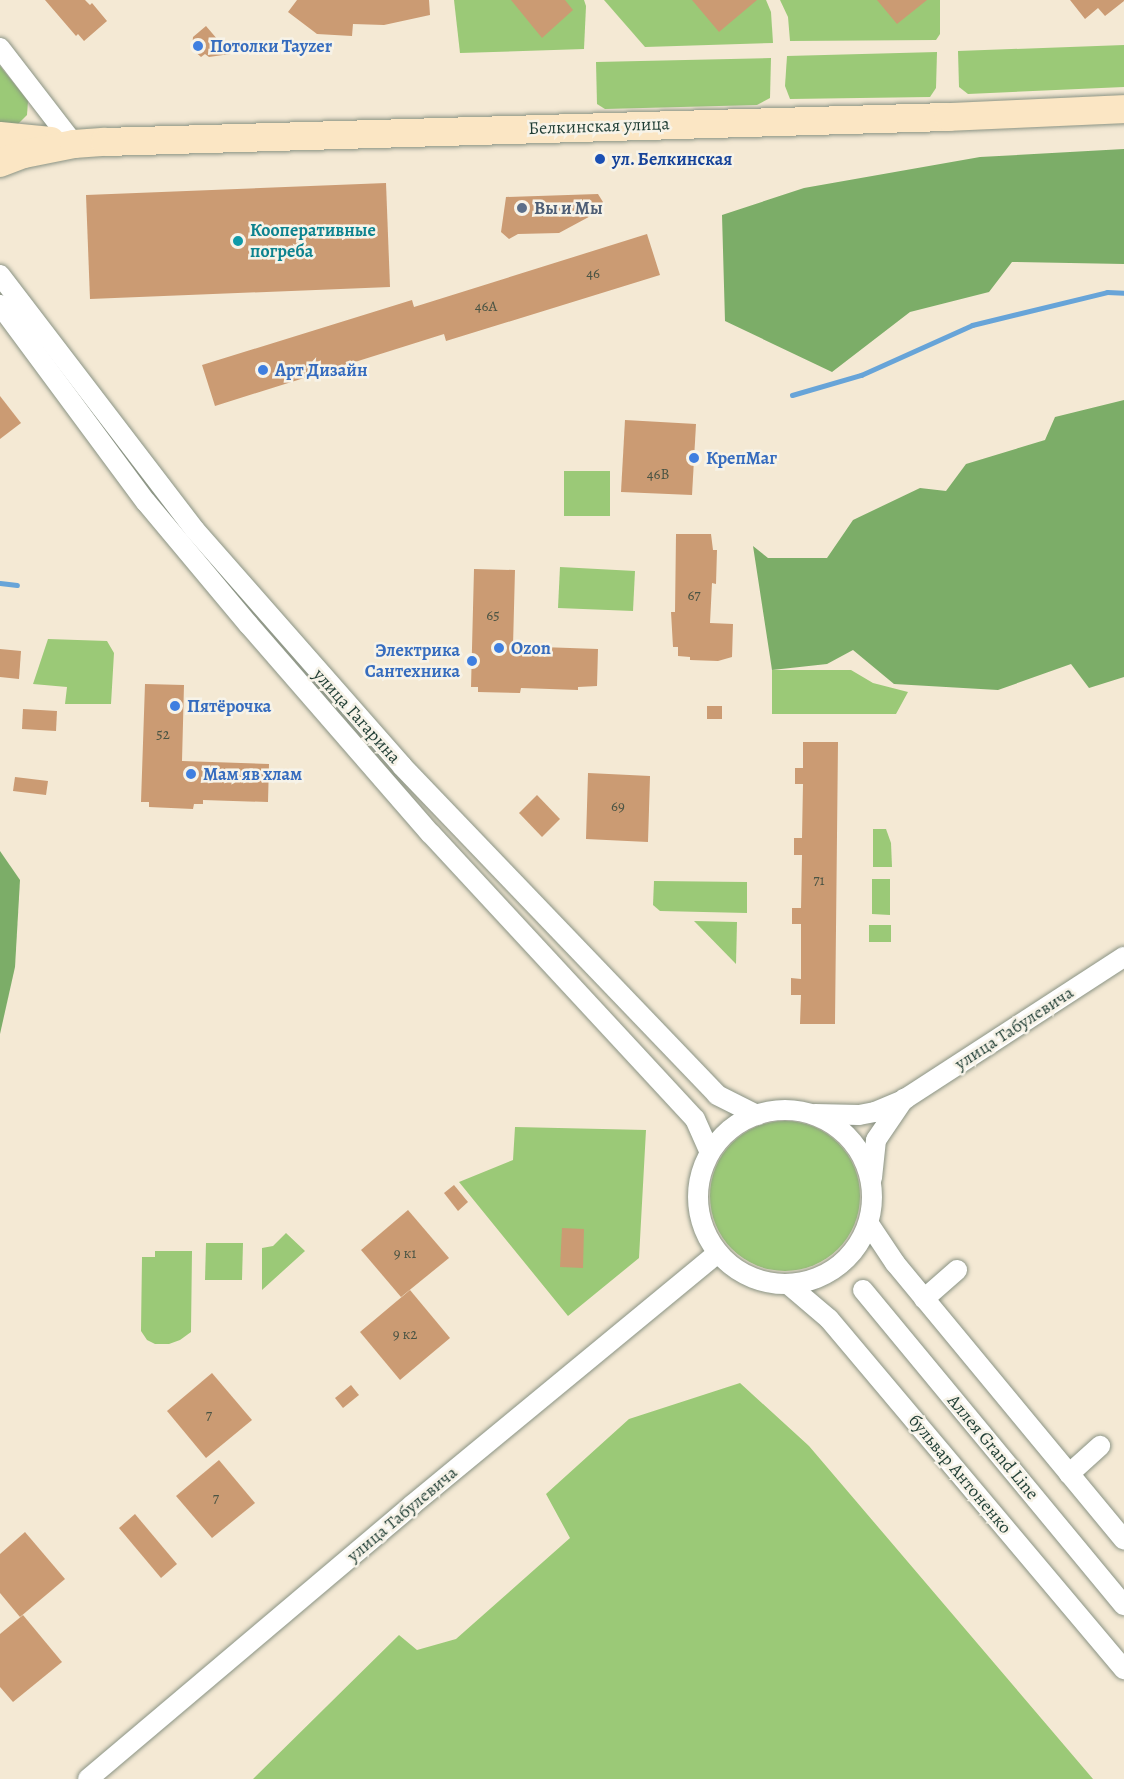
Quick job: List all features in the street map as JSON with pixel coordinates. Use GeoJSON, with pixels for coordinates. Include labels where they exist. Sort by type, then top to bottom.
{"type":"FeatureCollection","features":[{"type":"Feature","properties":{"kind":"main road","name":"Белкинская улица"},"geometry":{"type":"LineString","coordinates":[[0,136],[74,144],[733,121],[949,117],[1124,109]]}},
{"type":"Feature","properties":{"kind":"main road","name":"Белкинская улица"},"geometry":{"type":"LineString","coordinates":[[0,163],[24,154],[74,144]]}},
{"type":"Feature","properties":{"kind":"street"},"geometry":{"type":"LineString","coordinates":[[0,48],[74,144]]}},
{"type":"Feature","properties":{"kind":"street","name":"улица Гагарина"},"geometry":{"type":"LineString","coordinates":[[0,275],[195,530],[402,766],[717,1095],[757,1115]]}},
{"type":"Feature","properties":{"kind":"street","name":"улица Гагарина"},"geometry":{"type":"LineString","coordinates":[[0,305],[146,502],[431,834],[695,1119],[710,1152]]}},
{"type":"Feature","properties":{"kind":"street","name":"улица Табулевича"},"geometry":{"type":"LineString","coordinates":[[810,1114],[859,1115],[875,1112],[904,1099],[1124,957]]}},
{"type":"Feature","properties":{"kind":"street","name":"улица Табулевича"},"geometry":{"type":"LineString","coordinates":[[872,1184],[876,1140],[904,1099]]}},
{"type":"Feature","properties":{"kind":"street"},"geometry":{"type":"LineString","coordinates":[[783,1110],[810,1114],[836,1127],[857,1148],[867,1165],[872,1184],[873,1204],[869,1224],[857,1248],[838,1267],[815,1279],[789,1285],[762,1282],[738,1271],[718,1253],[706,1235],[699,1204],[702,1172],[710,1152],[730,1129],[757,1115],[783,1110]]}},
{"type":"Feature","properties":{"kind":"street"},"geometry":{"type":"LineString","coordinates":[[869,1224],[895,1263],[924,1299],[1124,1540]]}},
{"type":"Feature","properties":{"kind":"street","name":"улица Табулевича"},"geometry":{"type":"LineString","coordinates":[[88,1779],[412,1505],[718,1253]]}},
{"type":"Feature","properties":{"kind":"street"},"geometry":{"type":"LineString","coordinates":[[924,1299],[957,1270]]}},
{"type":"Feature","properties":{"kind":"street","name":"бульвар Антоненко"},"geometry":{"type":"LineString","coordinates":[[789,1285],[829,1319],[1124,1669]]}},
{"type":"Feature","properties":{"kind":"street","name":"Аллея Grand Line"},"geometry":{"type":"LineString","coordinates":[[863,1290],[1124,1605]]}},
{"type":"Feature","properties":{"kind":"street"},"geometry":{"type":"LineString","coordinates":[[1069,1474],[1100,1446]]}},
{"type":"Feature","properties":{"kind":"green space"},"geometry":{"type":"Polygon","coordinates":[[[454,0],[584,0],[586,6],[584,49],[460,53],[454,0]]]}},
{"type":"Feature","properties":{"kind":"green space"},"geometry":{"type":"Polygon","coordinates":[[[604,0],[766,0],[771,12],[773,43],[645,47],[604,0]]]}},
{"type":"Feature","properties":{"kind":"green space"},"geometry":{"type":"Polygon","coordinates":[[[780,0],[940,0],[940,34],[936,40],[790,41],[788,17],[780,0]]]}},
{"type":"Feature","properties":{"kind":"green space"},"geometry":{"type":"Polygon","coordinates":[[[1124,45],[1124,87],[968,94],[959,87],[958,51],[1124,45]]]}},
{"type":"Feature","properties":{"kind":"green space"},"geometry":{"type":"Polygon","coordinates":[[[937,52],[936,88],[930,97],[790,99],[785,86],[787,56],[937,52]]]}},
{"type":"Feature","properties":{"kind":"green space"},"geometry":{"type":"Polygon","coordinates":[[[771,58],[770,98],[757,105],[605,109],[597,104],[596,62],[771,58]]]}},
{"type":"Feature","properties":{"kind":"green space"},"geometry":{"type":"Polygon","coordinates":[[[0,66],[28,101],[27,115],[18,124],[0,129],[0,66]]]}},
{"type":"Feature","properties":{"kind":"green space"},"geometry":{"type":"Polygon","coordinates":[[[1124,149],[1124,264],[1012,262],[989,292],[910,312],[832,372],[725,321],[722,215],[804,188],[980,157],[1124,149]]]}},
{"type":"Feature","properties":{"kind":"green space"},"geometry":{"type":"Polygon","coordinates":[[[1124,400],[1124,677],[1089,688],[1071,664],[998,690],[894,684],[853,650],[827,664],[772,670],[753,546],[768,558],[827,558],[853,520],[920,488],[946,491],[966,464],[1045,440],[1055,417],[1124,400]]]}},
{"type":"Feature","properties":{"kind":"green space"},"geometry":{"type":"Polygon","coordinates":[[[564,471],[610,471],[610,516],[564,516],[564,471]]]}},
{"type":"Feature","properties":{"kind":"green space"},"geometry":{"type":"Polygon","coordinates":[[[560,567],[635,571],[633,611],[558,608],[560,567]]]}},
{"type":"Feature","properties":{"kind":"green space"},"geometry":{"type":"Polygon","coordinates":[[[48,639],[107,641],[114,653],[111,704],[65,704],[67,687],[33,684],[48,639]]]}},
{"type":"Feature","properties":{"kind":"green space"},"geometry":{"type":"Polygon","coordinates":[[[772,670],[851,670],[873,683],[908,692],[896,714],[772,714],[772,670]]]}},
{"type":"Feature","properties":{"kind":"green space"},"geometry":{"type":"Polygon","coordinates":[[[873,829],[886,829],[891,843],[892,867],[873,867],[873,829]]]}},
{"type":"Feature","properties":{"kind":"green space"},"geometry":{"type":"Polygon","coordinates":[[[0,851],[20,880],[15,967],[0,1034],[0,851]]]}},
{"type":"Feature","properties":{"kind":"green space"},"geometry":{"type":"Polygon","coordinates":[[[872,879],[890,879],[890,915],[872,914],[872,879]]]}},
{"type":"Feature","properties":{"kind":"green space"},"geometry":{"type":"Polygon","coordinates":[[[654,881],[747,882],[747,913],[660,911],[653,905],[654,881]]]}},
{"type":"Feature","properties":{"kind":"green space"},"geometry":{"type":"Polygon","coordinates":[[[694,921],[737,922],[736,964],[694,921]]]}},
{"type":"Feature","properties":{"kind":"green space"},"geometry":{"type":"Polygon","coordinates":[[[869,925],[891,925],[891,942],[869,942],[869,925]]]}},
{"type":"Feature","properties":{"kind":"green space"},"geometry":{"type":"Polygon","coordinates":[[[785,1121],[800,1122],[814,1127],[838,1143],[854,1167],[859,1181],[859,1211],[854,1225],[838,1249],[814,1265],[800,1270],[785,1271],[770,1270],[756,1265],[732,1249],[716,1225],[711,1211],[710,1196],[711,1181],[716,1167],[732,1143],[756,1127],[770,1122],[785,1121]]]}},
{"type":"Feature","properties":{"kind":"green space"},"geometry":{"type":"Polygon","coordinates":[[[515,1127],[646,1130],[639,1258],[568,1316],[459,1182],[513,1160],[515,1127]]]}},
{"type":"Feature","properties":{"kind":"green space"},"geometry":{"type":"Polygon","coordinates":[[[286,1233],[305,1251],[262,1290],[262,1248],[273,1246],[286,1233]]]}},
{"type":"Feature","properties":{"kind":"green space"},"geometry":{"type":"Polygon","coordinates":[[[206,1243],[243,1243],[242,1280],[205,1280],[206,1243]]]}},
{"type":"Feature","properties":{"kind":"green space"},"geometry":{"type":"Polygon","coordinates":[[[155,1251],[192,1251],[191,1332],[169,1344],[155,1344],[147,1340],[141,1331],[142,1257],[155,1257],[155,1251]]]}},
{"type":"Feature","properties":{"kind":"green space"},"geometry":{"type":"Polygon","coordinates":[[[740,1383],[809,1446],[1093,1779],[253,1779],[399,1635],[417,1650],[456,1639],[570,1538],[546,1494],[629,1419],[740,1383]]]}},
{"type":"Feature","properties":{"kind":"building"},"geometry":{"type":"Polygon","coordinates":[[[45,0],[85,0],[90,5],[92,3],[107,21],[84,41],[78,34],[76,36],[45,0]]]}},
{"type":"Feature","properties":{"kind":"building"},"geometry":{"type":"Polygon","coordinates":[[[297,0],[429,0],[430,15],[384,25],[353,24],[352,36],[317,34],[288,12],[297,0]]]}},
{"type":"Feature","properties":{"kind":"building"},"geometry":{"type":"Polygon","coordinates":[[[511,0],[565,0],[573,10],[542,38],[511,0]]]}},
{"type":"Feature","properties":{"kind":"building"},"geometry":{"type":"Polygon","coordinates":[[[692,0],[757,0],[719,32],[692,0]]]}},
{"type":"Feature","properties":{"kind":"building"},"geometry":{"type":"Polygon","coordinates":[[[877,0],[927,0],[897,24],[877,0]]]}},
{"type":"Feature","properties":{"kind":"building"},"geometry":{"type":"Polygon","coordinates":[[[1070,0],[1124,1],[1105,16],[1098,8],[1085,19],[1070,0]]]}},
{"type":"Feature","properties":{"kind":"building"},"geometry":{"type":"Polygon","coordinates":[[[206,26],[230,54],[209,57],[205,54],[201,57],[192,49],[193,37],[206,26]]]}},
{"type":"Feature","properties":{"kind":"building","name":"Кооперативные погреба"},"geometry":{"type":"Polygon","coordinates":[[[386,183],[390,287],[90,299],[86,195],[386,183]]]}},
{"type":"Feature","properties":{"kind":"building"},"geometry":{"type":"Polygon","coordinates":[[[598,194],[603,202],[598,212],[559,233],[518,234],[509,239],[501,232],[506,197],[598,194]]]}},
{"type":"Feature","properties":{"kind":"building"},"geometry":{"type":"Polygon","coordinates":[[[647,234],[660,275],[446,341],[444,334],[215,406],[202,365],[412,300],[414,307],[647,234]]]}},
{"type":"Feature","properties":{"kind":"building"},"geometry":{"type":"Polygon","coordinates":[[[0,396],[21,423],[0,439],[0,396]]]}},
{"type":"Feature","properties":{"kind":"building"},"geometry":{"type":"Polygon","coordinates":[[[625,420],[696,424],[692,495],[621,492],[625,420]]]}},
{"type":"Feature","properties":{"kind":"building"},"geometry":{"type":"Polygon","coordinates":[[[676,534],[711,534],[713,550],[717,550],[716,584],[712,583],[710,623],[733,624],[732,657],[718,661],[690,660],[690,657],[678,656],[678,647],[673,647],[671,612],[675,612],[676,534]]]}},
{"type":"Feature","properties":{"kind":"building"},"geometry":{"type":"Polygon","coordinates":[[[474,569],[515,570],[513,646],[598,649],[597,686],[578,687],[578,690],[521,688],[520,693],[478,692],[478,687],[471,687],[474,569]]]}},
{"type":"Feature","properties":{"kind":"building"},"geometry":{"type":"Polygon","coordinates":[[[0,649],[21,651],[19,679],[0,677],[0,649]]]}},
{"type":"Feature","properties":{"kind":"building"},"geometry":{"type":"Polygon","coordinates":[[[145,684],[184,685],[182,761],[269,764],[268,802],[203,800],[203,804],[194,804],[193,809],[149,807],[149,802],[141,802],[145,684]]]}},
{"type":"Feature","properties":{"kind":"building"},"geometry":{"type":"Polygon","coordinates":[[[707,706],[722,706],[722,719],[707,719],[707,706]]]}},
{"type":"Feature","properties":{"kind":"building"},"geometry":{"type":"Polygon","coordinates":[[[23,709],[57,711],[56,731],[22,729],[23,709]]]}},
{"type":"Feature","properties":{"kind":"building"},"geometry":{"type":"Polygon","coordinates":[[[803,742],[838,742],[835,1024],[800,1024],[801,995],[791,995],[791,978],[801,979],[801,924],[792,924],[792,908],[801,908],[802,855],[794,855],[794,838],[802,838],[803,784],[795,784],[795,768],[803,768],[803,742]]]}},
{"type":"Feature","properties":{"kind":"building"},"geometry":{"type":"Polygon","coordinates":[[[588,773],[650,776],[648,842],[586,839],[588,773]]]}},
{"type":"Feature","properties":{"kind":"building"},"geometry":{"type":"Polygon","coordinates":[[[15,777],[48,781],[46,795],[13,791],[15,777]]]}},
{"type":"Feature","properties":{"kind":"building"},"geometry":{"type":"Polygon","coordinates":[[[537,795],[560,819],[542,837],[519,813],[537,795]]]}},
{"type":"Feature","properties":{"kind":"building"},"geometry":{"type":"Polygon","coordinates":[[[454,1185],[468,1202],[458,1211],[444,1193],[454,1185]]]}},
{"type":"Feature","properties":{"kind":"building"},"geometry":{"type":"Polygon","coordinates":[[[408,1210],[449,1258],[401,1297],[361,1250],[408,1210]]]}},
{"type":"Feature","properties":{"kind":"building"},"geometry":{"type":"Polygon","coordinates":[[[562,1228],[584,1229],[583,1268],[560,1267],[562,1228]]]}},
{"type":"Feature","properties":{"kind":"building"},"geometry":{"type":"Polygon","coordinates":[[[410,1290],[450,1338],[400,1380],[360,1332],[410,1290]]]}},
{"type":"Feature","properties":{"kind":"building"},"geometry":{"type":"Polygon","coordinates":[[[212,1373],[252,1420],[206,1458],[167,1411],[212,1373]]]}},
{"type":"Feature","properties":{"kind":"building"},"geometry":{"type":"Polygon","coordinates":[[[351,1385],[359,1395],[343,1408],[335,1398],[351,1385]]]}},
{"type":"Feature","properties":{"kind":"building"},"geometry":{"type":"Polygon","coordinates":[[[219,1460],[255,1503],[212,1538],[176,1496],[219,1460]]]}},
{"type":"Feature","properties":{"kind":"building"},"geometry":{"type":"Polygon","coordinates":[[[135,1514],[177,1564],[161,1578],[119,1528],[135,1514]]]}},
{"type":"Feature","properties":{"kind":"building"},"geometry":{"type":"Polygon","coordinates":[[[25,1532],[65,1579],[20,1617],[0,1593],[0,1554],[25,1532]]]}},
{"type":"Feature","properties":{"kind":"building"},"geometry":{"type":"Polygon","coordinates":[[[23,1615],[62,1662],[13,1702],[0,1687],[0,1634],[23,1615]]]}},
{"type":"Feature","properties":{"kind":"waterway"},"geometry":{"type":"LineString","coordinates":[[792,395],[861,375],[972,325],[1107,292],[1124,293]]}},
{"type":"Feature","properties":{"kind":"waterway"},"geometry":{"type":"LineString","coordinates":[[0,583],[17,585]]}},
{"type":"Feature","properties":{"kind":"place","name":"Потолки Tayzer"},"geometry":{"type":"Point","coordinates":[198,46]}},
{"type":"Feature","properties":{"kind":"place","name":"ул. Белкинская"},"geometry":{"type":"Point","coordinates":[600,159]}},
{"type":"Feature","properties":{"kind":"place","name":"Вы и Мы"},"geometry":{"type":"Point","coordinates":[522,208]}},
{"type":"Feature","properties":{"kind":"place","name":"Кооперативные погреба"},"geometry":{"type":"Point","coordinates":[238,241]}},
{"type":"Feature","properties":{"kind":"place","name":"Арт Дизайн"},"geometry":{"type":"Point","coordinates":[263,370]}},
{"type":"Feature","properties":{"kind":"place","name":"КрепМаг"},"geometry":{"type":"Point","coordinates":[694,458]}},
{"type":"Feature","properties":{"kind":"place","name":"Ozon"},"geometry":{"type":"Point","coordinates":[499,648]}},
{"type":"Feature","properties":{"kind":"place","name":"Электрика Сантехника"},"geometry":{"type":"Point","coordinates":[472,661]}},
{"type":"Feature","properties":{"kind":"place","name":"Пятёрочка"},"geometry":{"type":"Point","coordinates":[175,706]}},
{"type":"Feature","properties":{"kind":"place","name":"Мам яв хлам"},"geometry":{"type":"Point","coordinates":[191,774]}}]}
